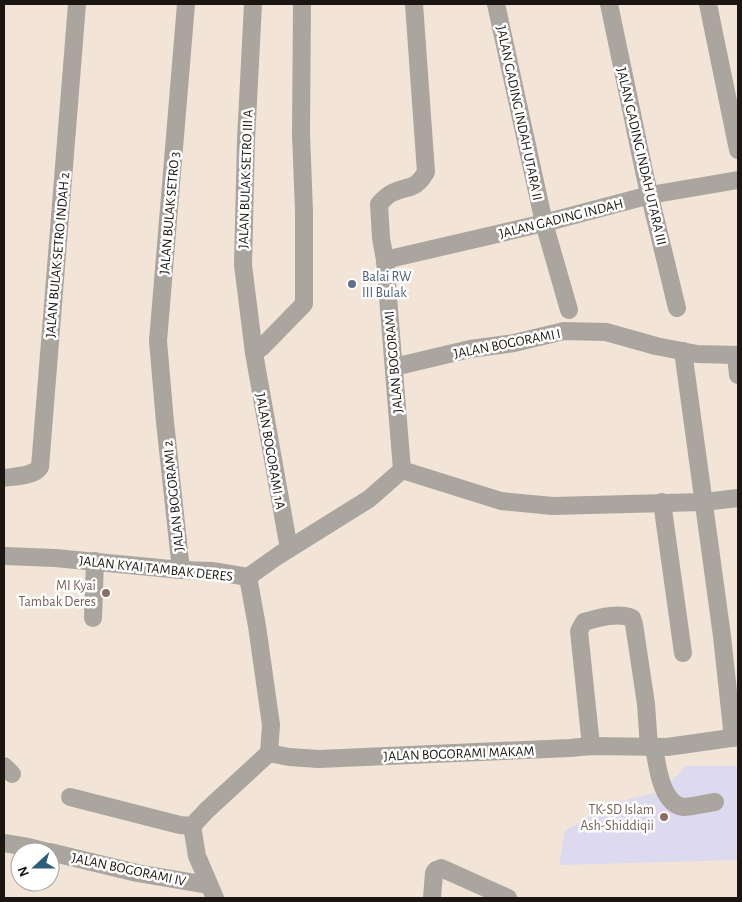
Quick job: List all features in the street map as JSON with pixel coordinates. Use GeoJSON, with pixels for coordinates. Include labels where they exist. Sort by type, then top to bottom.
{"type":"FeatureCollection","features":[{"type":"Feature","properties":{"kind":"street","name":"JALAN BULAK SETRO INDAH 2"},"geometry":{"type":"LineString","coordinates":[[4,478],[32,474],[40,467],[78,4]]}},
{"type":"Feature","properties":{"kind":"street","name":"JALAN BULAK SETRO 3"},"geometry":{"type":"LineString","coordinates":[[165,422],[158,341],[186,4]]}},
{"type":"Feature","properties":{"kind":"street","name":"JALAN BULAK SETRO III A"},"geometry":{"type":"LineString","coordinates":[[252,4],[242,265],[254,353]]}},
{"type":"Feature","properties":{"kind":"street"},"geometry":{"type":"LineString","coordinates":[[254,353],[304,304],[304,211],[301,134],[302,4]]}},
{"type":"Feature","properties":{"kind":"street","name":"JALAN BOGORAMI"},"geometry":{"type":"LineString","coordinates":[[402,470],[379,204],[391,193],[414,186],[421,181],[426,172],[414,4]]}},
{"type":"Feature","properties":{"kind":"street","name":"JALAN GADING INDAH UTARA II"},"geometry":{"type":"LineString","coordinates":[[496,4],[544,223],[569,310]]}},
{"type":"Feature","properties":{"kind":"street","name":"JALAN GADING INDAH UTARA III"},"geometry":{"type":"LineString","coordinates":[[609,4],[645,176],[677,308]]}},
{"type":"Feature","properties":{"kind":"street"},"geometry":{"type":"LineString","coordinates":[[708,4],[738,150]]}},
{"type":"Feature","properties":{"kind":"street","name":"JALAN GADING INDAH"},"geometry":{"type":"LineString","coordinates":[[385,260],[544,223],[650,195],[738,180]]}},
{"type":"Feature","properties":{"kind":"street","name":"JALAN BOGORAMI I"},"geometry":{"type":"LineString","coordinates":[[394,367],[470,349],[514,343],[564,331],[606,332],[656,346],[697,354],[737,355]]}},
{"type":"Feature","properties":{"kind":"street"},"geometry":{"type":"LineString","coordinates":[[683,351],[704,502],[730,636],[736,738]]}},
{"type":"Feature","properties":{"kind":"street","name":"JALAN BOGORAMI 1A"},"geometry":{"type":"LineString","coordinates":[[254,353],[289,549]]}},
{"type":"Feature","properties":{"kind":"street"},"geometry":{"type":"LineString","coordinates":[[737,355],[738,375]]}},
{"type":"Feature","properties":{"kind":"street","name":"JALAN BOGORAMI 2"},"geometry":{"type":"LineString","coordinates":[[165,422],[181,570]]}},
{"type":"Feature","properties":{"kind":"street"},"geometry":{"type":"LineString","coordinates":[[248,577],[369,499],[402,470],[500,501],[553,506],[704,502],[738,498]]}},
{"type":"Feature","properties":{"kind":"street"},"geometry":{"type":"LineString","coordinates":[[662,502],[683,653]]}},
{"type":"Feature","properties":{"kind":"street","name":"JALAN KYAI TAMBAK DERES"},"geometry":{"type":"LineString","coordinates":[[4,556],[95,561],[248,577],[271,726],[270,753]]}},
{"type":"Feature","properties":{"kind":"street"},"geometry":{"type":"LineString","coordinates":[[93,618],[95,561]]}},
{"type":"Feature","properties":{"kind":"street"},"geometry":{"type":"LineString","coordinates":[[591,746],[579,631],[584,622],[605,616],[628,616],[632,618],[634,624],[646,704],[657,747],[659,775],[664,790],[673,802],[683,807],[715,802]]}},
{"type":"Feature","properties":{"kind":"street","name":"JALAN BOGORAMI MAKAM"},"geometry":{"type":"LineString","coordinates":[[270,753],[289,757],[319,759],[561,749],[591,746],[657,747],[736,738]]}},
{"type":"Feature","properties":{"kind":"street"},"geometry":{"type":"LineString","coordinates":[[192,826],[270,753]]}},
{"type":"Feature","properties":{"kind":"street"},"geometry":{"type":"LineString","coordinates":[[70,796],[180,825],[192,826]]}},
{"type":"Feature","properties":{"kind":"street"},"geometry":{"type":"LineString","coordinates":[[192,826],[197,856],[212,891]]}},
{"type":"Feature","properties":{"kind":"street","name":"JALAN BOGORAMI IV"},"geometry":{"type":"LineString","coordinates":[[60,855],[212,891]]}},
{"type":"Feature","properties":{"kind":"street"},"geometry":{"type":"LineString","coordinates":[[432,898],[434,873],[441,868],[508,898]]}},
{"type":"Feature","properties":{"kind":"shaded area","name":"TK-SD Islam Ash-Shiddiqii"},"geometry":{"type":"Polygon","coordinates":[[[686,766],[738,766],[738,860],[559,865],[565,831],[614,803],[662,791],[686,766]]]}},
{"type":"Feature","properties":{"kind":"place","name":"Balai RW III Bulak"},"geometry":{"type":"Point","coordinates":[352,284]}},
{"type":"Feature","properties":{"kind":"place","name":"MI Kyai Tambak Deres"},"geometry":{"type":"Point","coordinates":[106,593]}},
{"type":"Feature","properties":{"kind":"place","name":"TK-SD Islam Ash-Shiddiqii"},"geometry":{"type":"Point","coordinates":[664,817]}}]}
